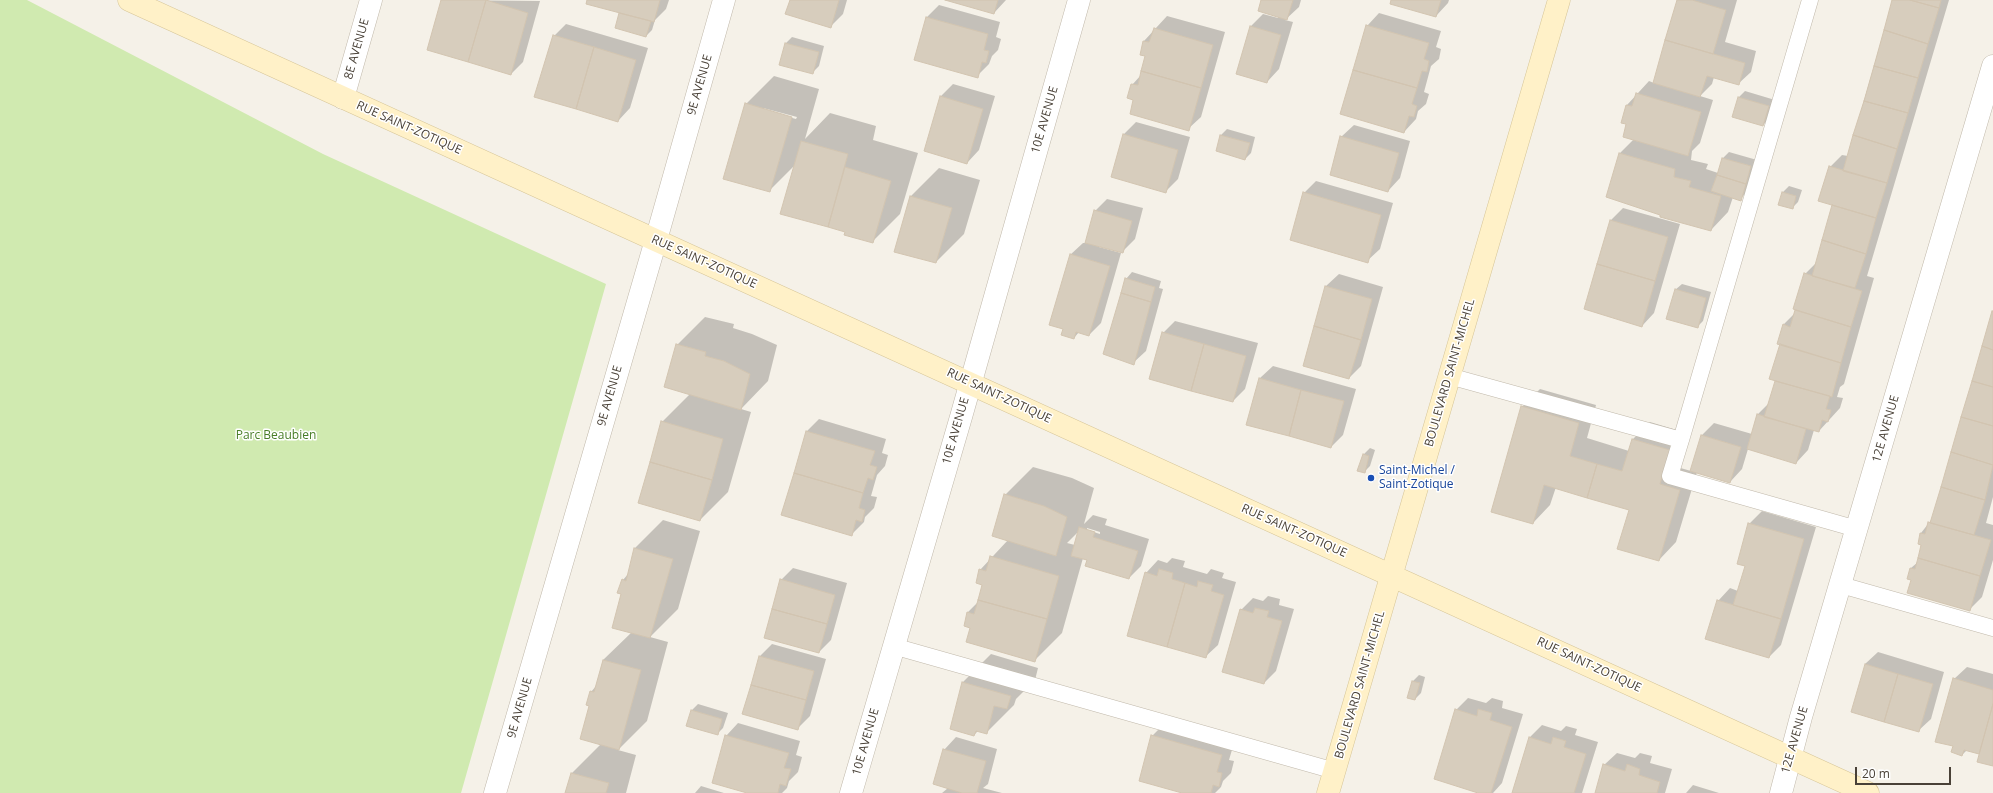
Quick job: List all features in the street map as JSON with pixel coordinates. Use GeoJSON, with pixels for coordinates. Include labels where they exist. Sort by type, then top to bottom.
{"type":"FeatureCollection","features":[{"type":"Feature","properties":{"kind":"street","name":"RUE SAINT-ZOTIQUE"},"geometry":{"type":"LineString","coordinates":[[130,0],[1868,793]]}},
{"type":"Feature","properties":{"kind":"street","name":"8E AVENUE"},"geometry":{"type":"LineString","coordinates":[[343,98],[371,0]]}},
{"type":"Feature","properties":{"kind":"street","name":"9E AVENUE"},"geometry":{"type":"LineString","coordinates":[[495,793],[656,240],[724,0]]}},
{"type":"Feature","properties":{"kind":"street","name":"10E AVENUE"},"geometry":{"type":"LineString","coordinates":[[851,793],[1079,0]]}},
{"type":"Feature","properties":{"kind":"street","name":"BOULEVARD SAINT-MICHEL"},"geometry":{"type":"LineString","coordinates":[[1328,793],[1559,0]]}},
{"type":"Feature","properties":{"kind":"street","name":"12E AVENUE"},"geometry":{"type":"LineString","coordinates":[[1781,793],[1790,757],[1993,66]]}},
{"type":"Feature","properties":{"kind":"lane"},"geometry":{"type":"LineString","coordinates":[[1810,0],[1670,476],[1857,529]]}},
{"type":"Feature","properties":{"kind":"lane"},"geometry":{"type":"LineString","coordinates":[[1449,376],[1681,440]]}},
{"type":"Feature","properties":{"kind":"lane"},"geometry":{"type":"LineString","coordinates":[[1841,585],[1993,628]]}},
{"type":"Feature","properties":{"kind":"lane"},"geometry":{"type":"LineString","coordinates":[[893,646],[1335,771]]}},
{"type":"Feature","properties":{"kind":"green space","name":"Parc Beaubien"},"geometry":{"type":"Polygon","coordinates":[[[0,0],[27,0],[323,154],[606,284],[461,793],[0,793],[0,0]]]}},
{"type":"Feature","properties":{"kind":"building"},"geometry":{"type":"Polygon","coordinates":[[[441,0],[486,0],[468,62],[427,50],[441,0]]]}},
{"type":"Feature","properties":{"kind":"building"},"geometry":{"type":"Polygon","coordinates":[[[486,0],[528,13],[511,75],[468,62],[486,0]]]}},
{"type":"Feature","properties":{"kind":"building"},"geometry":{"type":"Polygon","coordinates":[[[587,0],[660,0],[654,22],[586,4],[587,0]]]}},
{"type":"Feature","properties":{"kind":"building"},"geometry":{"type":"Polygon","coordinates":[[[790,0],[839,0],[831,28],[785,14],[790,0]]]}},
{"type":"Feature","properties":{"kind":"building"},"geometry":{"type":"Polygon","coordinates":[[[945,0],[998,0],[994,14],[945,0]]]}},
{"type":"Feature","properties":{"kind":"building"},"geometry":{"type":"Polygon","coordinates":[[[1261,0],[1293,0],[1287,20],[1258,11],[1261,0]]]}},
{"type":"Feature","properties":{"kind":"building"},"geometry":{"type":"Polygon","coordinates":[[[1391,0],[1441,0],[1436,17],[1390,4],[1391,0]]]}},
{"type":"Feature","properties":{"kind":"building"},"geometry":{"type":"Polygon","coordinates":[[[1677,0],[1692,0],[1726,10],[1713,54],[1665,40],[1677,0]]]}},
{"type":"Feature","properties":{"kind":"building"},"geometry":{"type":"Polygon","coordinates":[[[1892,0],[1910,0],[1939,8],[1928,44],[1884,30],[1892,0]]]}},
{"type":"Feature","properties":{"kind":"building"},"geometry":{"type":"Polygon","coordinates":[[[1910,0],[1941,0],[1939,8],[1910,0]]]}},
{"type":"Feature","properties":{"kind":"building"},"geometry":{"type":"Polygon","coordinates":[[[619,13],[651,21],[646,37],[615,28],[619,13]]]}},
{"type":"Feature","properties":{"kind":"building"},"geometry":{"type":"Polygon","coordinates":[[[926,17],[988,34],[984,50],[989,51],[986,63],[982,62],[978,78],[914,60],[926,17]]]}},
{"type":"Feature","properties":{"kind":"building"},"geometry":{"type":"Polygon","coordinates":[[[1366,25],[1429,43],[1424,59],[1429,61],[1427,72],[1422,71],[1417,88],[1353,70],[1366,25]]]}},
{"type":"Feature","properties":{"kind":"building"},"geometry":{"type":"Polygon","coordinates":[[[1250,26],[1281,35],[1267,83],[1236,74],[1250,26]]]}},
{"type":"Feature","properties":{"kind":"building"},"geometry":{"type":"Polygon","coordinates":[[[1154,28],[1213,45],[1201,88],[1141,71],[1145,56],[1140,55],[1143,41],[1149,42],[1154,28]]]}},
{"type":"Feature","properties":{"kind":"building"},"geometry":{"type":"Polygon","coordinates":[[[1884,30],[1928,44],[1918,78],[1874,66],[1884,30]]]}},
{"type":"Feature","properties":{"kind":"building"},"geometry":{"type":"Polygon","coordinates":[[[553,35],[594,47],[576,109],[534,97],[553,35]]]}},
{"type":"Feature","properties":{"kind":"building"},"geometry":{"type":"Polygon","coordinates":[[[1665,40],[1745,63],[1739,85],[1707,76],[1700,97],[1653,83],[1665,40]]]}},
{"type":"Feature","properties":{"kind":"building"},"geometry":{"type":"Polygon","coordinates":[[[785,43],[819,52],[813,74],[779,65],[785,43]]]}},
{"type":"Feature","properties":{"kind":"building"},"geometry":{"type":"Polygon","coordinates":[[[594,47],[636,60],[618,122],[576,109],[594,47]]]}},
{"type":"Feature","properties":{"kind":"building"},"geometry":{"type":"Polygon","coordinates":[[[1874,66],[1918,78],[1908,113],[1864,101],[1874,66]]]}},
{"type":"Feature","properties":{"kind":"building"},"geometry":{"type":"Polygon","coordinates":[[[1353,70],[1417,88],[1412,104],[1417,106],[1414,117],[1409,116],[1404,133],[1340,114],[1353,70]]]}},
{"type":"Feature","properties":{"kind":"building"},"geometry":{"type":"Polygon","coordinates":[[[1141,71],[1201,88],[1189,131],[1130,114],[1133,100],[1127,98],[1131,84],[1138,85],[1141,71]]]}},
{"type":"Feature","properties":{"kind":"building"},"geometry":{"type":"Polygon","coordinates":[[[1636,93],[1701,112],[1688,156],[1623,137],[1626,124],[1621,123],[1626,105],[1632,106],[1636,93]]]}},
{"type":"Feature","properties":{"kind":"building"},"geometry":{"type":"Polygon","coordinates":[[[940,96],[983,109],[967,164],[924,151],[940,96]]]}},
{"type":"Feature","properties":{"kind":"building"},"geometry":{"type":"Polygon","coordinates":[[[1738,97],[1769,106],[1763,126],[1732,117],[1738,97]]]}},
{"type":"Feature","properties":{"kind":"building"},"geometry":{"type":"Polygon","coordinates":[[[1864,101],[1908,113],[1897,149],[1853,135],[1864,101]]]}},
{"type":"Feature","properties":{"kind":"building"},"geometry":{"type":"Polygon","coordinates":[[[745,103],[792,117],[770,192],[723,179],[745,103]]]}},
{"type":"Feature","properties":{"kind":"building"},"geometry":{"type":"Polygon","coordinates":[[[1123,134],[1178,150],[1166,193],[1111,177],[1123,134]]]}},
{"type":"Feature","properties":{"kind":"building"},"geometry":{"type":"Polygon","coordinates":[[[1220,135],[1250,143],[1245,160],[1216,151],[1220,135]]]}},
{"type":"Feature","properties":{"kind":"building"},"geometry":{"type":"Polygon","coordinates":[[[1853,135],[1897,149],[1887,183],[1843,171],[1853,135]]]}},
{"type":"Feature","properties":{"kind":"building"},"geometry":{"type":"Polygon","coordinates":[[[1340,136],[1399,153],[1388,192],[1330,175],[1340,136]]]}},
{"type":"Feature","properties":{"kind":"building"},"geometry":{"type":"Polygon","coordinates":[[[801,141],[848,154],[828,227],[780,214],[801,141]]]}},
{"type":"Feature","properties":{"kind":"building"},"geometry":{"type":"Polygon","coordinates":[[[1619,153],[1675,169],[1674,177],[1691,181],[1689,187],[1721,196],[1711,231],[1660,217],[1660,215],[1606,197],[1619,153]]]}},
{"type":"Feature","properties":{"kind":"building"},"geometry":{"type":"Polygon","coordinates":[[[1722,158],[1751,166],[1746,184],[1717,175],[1722,158]]]}},
{"type":"Feature","properties":{"kind":"building"},"geometry":{"type":"Polygon","coordinates":[[[1829,166],[1887,183],[1876,218],[1818,201],[1829,166]]]}},
{"type":"Feature","properties":{"kind":"building"},"geometry":{"type":"Polygon","coordinates":[[[845,167],[891,181],[873,243],[844,235],[845,232],[828,227],[845,167]]]}},
{"type":"Feature","properties":{"kind":"building"},"geometry":{"type":"Polygon","coordinates":[[[1717,175],[1746,184],[1741,201],[1711,191],[1717,175]]]}},
{"type":"Feature","properties":{"kind":"building"},"geometry":{"type":"Polygon","coordinates":[[[1303,192],[1381,215],[1368,263],[1290,240],[1303,192]]]}},
{"type":"Feature","properties":{"kind":"building"},"geometry":{"type":"Polygon","coordinates":[[[1782,192],[1796,196],[1793,209],[1778,205],[1782,192]]]}},
{"type":"Feature","properties":{"kind":"building"},"geometry":{"type":"Polygon","coordinates":[[[910,196],[952,208],[936,263],[894,252],[910,196]]]}},
{"type":"Feature","properties":{"kind":"building"},"geometry":{"type":"Polygon","coordinates":[[[1832,205],[1876,218],[1866,254],[1822,240],[1832,205]]]}},
{"type":"Feature","properties":{"kind":"building"},"geometry":{"type":"Polygon","coordinates":[[[1094,210],[1132,221],[1123,253],[1085,243],[1094,210]]]}},
{"type":"Feature","properties":{"kind":"building"},"geometry":{"type":"Polygon","coordinates":[[[1610,220],[1668,237],[1655,281],[1597,264],[1610,220]]]}},
{"type":"Feature","properties":{"kind":"building"},"geometry":{"type":"Polygon","coordinates":[[[1822,240],[1866,254],[1855,288],[1812,276],[1822,240]]]}},
{"type":"Feature","properties":{"kind":"building"},"geometry":{"type":"Polygon","coordinates":[[[1070,254],[1110,266],[1089,336],[1076,332],[1074,339],[1061,335],[1063,329],[1049,325],[1070,254]]]}},
{"type":"Feature","properties":{"kind":"building"},"geometry":{"type":"Polygon","coordinates":[[[1597,264],[1655,281],[1642,327],[1584,309],[1597,264]]]}},
{"type":"Feature","properties":{"kind":"building"},"geometry":{"type":"Polygon","coordinates":[[[1804,273],[1862,291],[1851,327],[1793,309],[1804,273]]]}},
{"type":"Feature","properties":{"kind":"building"},"geometry":{"type":"Polygon","coordinates":[[[1125,278],[1155,287],[1151,302],[1121,293],[1125,278]]]}},
{"type":"Feature","properties":{"kind":"building"},"geometry":{"type":"Polygon","coordinates":[[[1325,286],[1372,299],[1361,340],[1314,326],[1325,286]]]}},
{"type":"Feature","properties":{"kind":"building"},"geometry":{"type":"Polygon","coordinates":[[[1675,289],[1706,298],[1698,328],[1666,319],[1675,289]]]}},
{"type":"Feature","properties":{"kind":"building"},"geometry":{"type":"Polygon","coordinates":[[[1121,293],[1151,302],[1134,365],[1103,354],[1121,293]]]}},
{"type":"Feature","properties":{"kind":"building"},"geometry":{"type":"Polygon","coordinates":[[[1795,310],[1851,327],[1841,363],[1777,344],[1783,324],[1790,327],[1795,310]]]}},
{"type":"Feature","properties":{"kind":"building"},"geometry":{"type":"Polygon","coordinates":[[[1993,311],[1993,350],[1982,346],[1993,311]]]}},
{"type":"Feature","properties":{"kind":"building"},"geometry":{"type":"Polygon","coordinates":[[[1314,326],[1361,340],[1349,379],[1303,366],[1314,326]]]}},
{"type":"Feature","properties":{"kind":"building"},"geometry":{"type":"Polygon","coordinates":[[[1162,332],[1204,344],[1191,391],[1149,379],[1162,332]]]}},
{"type":"Feature","properties":{"kind":"building"},"geometry":{"type":"Polygon","coordinates":[[[676,344],[706,352],[705,356],[724,361],[750,374],[741,410],[664,387],[676,344]]]}},
{"type":"Feature","properties":{"kind":"building"},"geometry":{"type":"Polygon","coordinates":[[[1204,344],[1246,356],[1233,402],[1191,391],[1204,344]]]}},
{"type":"Feature","properties":{"kind":"building"},"geometry":{"type":"Polygon","coordinates":[[[1780,344],[1841,363],[1832,397],[1769,379],[1780,344]]]}},
{"type":"Feature","properties":{"kind":"building"},"geometry":{"type":"Polygon","coordinates":[[[1982,346],[1993,350],[1993,387],[1972,381],[1982,346]]]}},
{"type":"Feature","properties":{"kind":"building"},"geometry":{"type":"Polygon","coordinates":[[[1259,378],[1301,390],[1289,436],[1246,425],[1259,378]]]}},
{"type":"Feature","properties":{"kind":"building"},"geometry":{"type":"Polygon","coordinates":[[[1775,381],[1830,396],[1826,409],[1831,410],[1828,422],[1822,420],[1819,432],[1764,417],[1775,381]]]}},
{"type":"Feature","properties":{"kind":"building"},"geometry":{"type":"Polygon","coordinates":[[[1972,381],[1993,387],[1993,426],[1961,417],[1972,381]]]}},
{"type":"Feature","properties":{"kind":"building"},"geometry":{"type":"Polygon","coordinates":[[[1301,390],[1344,401],[1331,448],[1289,436],[1301,390]]]}},
{"type":"Feature","properties":{"kind":"building"},"geometry":{"type":"Polygon","coordinates":[[[1521,406],[1579,423],[1570,456],[1597,464],[1587,498],[1544,485],[1533,524],[1491,512],[1521,406]]]}},
{"type":"Feature","properties":{"kind":"building"},"geometry":{"type":"Polygon","coordinates":[[[1757,414],[1806,429],[1796,464],[1747,449],[1757,414]]]}},
{"type":"Feature","properties":{"kind":"building"},"geometry":{"type":"Polygon","coordinates":[[[1961,417],[1993,426],[1993,465],[1951,452],[1961,417]]]}},
{"type":"Feature","properties":{"kind":"building"},"geometry":{"type":"Polygon","coordinates":[[[661,421],[723,439],[712,480],[650,462],[661,421]]]}},
{"type":"Feature","properties":{"kind":"building"},"geometry":{"type":"Polygon","coordinates":[[[806,431],[875,451],[870,465],[877,467],[873,480],[868,478],[863,493],[794,473],[806,431]]]}},
{"type":"Feature","properties":{"kind":"building"},"geometry":{"type":"Polygon","coordinates":[[[1701,435],[1741,447],[1730,483],[1690,471],[1701,435]]]}},
{"type":"Feature","properties":{"kind":"building"},"geometry":{"type":"Polygon","coordinates":[[[1632,439],[1670,450],[1660,484],[1680,490],[1659,561],[1617,549],[1629,510],[1587,498],[1597,464],[1622,471],[1632,439]]]}},
{"type":"Feature","properties":{"kind":"building"},"geometry":{"type":"Polygon","coordinates":[[[1951,452],[1993,465],[1985,500],[1941,487],[1951,452]]]}},
{"type":"Feature","properties":{"kind":"building"},"geometry":{"type":"Polygon","coordinates":[[[1363,454],[1369,456],[1365,473],[1357,471],[1363,454]]]}},
{"type":"Feature","properties":{"kind":"building"},"geometry":{"type":"Polygon","coordinates":[[[650,462],[712,480],[700,521],[638,503],[650,462]]]}},
{"type":"Feature","properties":{"kind":"building"},"geometry":{"type":"Polygon","coordinates":[[[794,473],[863,493],[859,508],[865,510],[862,522],[856,520],[852,536],[781,515],[794,473]]]}},
{"type":"Feature","properties":{"kind":"building"},"geometry":{"type":"Polygon","coordinates":[[[1941,487],[1985,500],[1974,535],[1930,523],[1941,487]]]}},
{"type":"Feature","properties":{"kind":"building"},"geometry":{"type":"Polygon","coordinates":[[[1004,494],[1044,506],[1067,517],[1056,556],[992,536],[1004,494]]]}},
{"type":"Feature","properties":{"kind":"building"},"geometry":{"type":"Polygon","coordinates":[[[1928,522],[1991,540],[1980,576],[1918,558],[1921,545],[1918,544],[1920,533],[1925,534],[1928,522]]]}},
{"type":"Feature","properties":{"kind":"building"},"geometry":{"type":"Polygon","coordinates":[[[1748,523],[1804,539],[1781,619],[1733,605],[1745,566],[1737,564],[1748,523]]]}},
{"type":"Feature","properties":{"kind":"building"},"geometry":{"type":"Polygon","coordinates":[[[1079,527],[1095,532],[1093,537],[1138,551],[1129,579],[1085,566],[1087,560],[1071,556],[1079,527]]]}},
{"type":"Feature","properties":{"kind":"building"},"geometry":{"type":"Polygon","coordinates":[[[634,548],[673,559],[650,638],[612,628],[621,594],[617,593],[622,579],[626,581],[634,548]]]}},
{"type":"Feature","properties":{"kind":"building"},"geometry":{"type":"Polygon","coordinates":[[[990,556],[1059,576],[1047,619],[978,600],[982,585],[976,583],[979,569],[986,571],[990,556]]]}},
{"type":"Feature","properties":{"kind":"building"},"geometry":{"type":"Polygon","coordinates":[[[1918,558],[1980,576],[1970,611],[1907,593],[1911,580],[1907,579],[1910,568],[1915,569],[1918,558]]]}},
{"type":"Feature","properties":{"kind":"building"},"geometry":{"type":"Polygon","coordinates":[[[1159,569],[1173,573],[1172,579],[1185,583],[1167,647],[1127,636],[1145,572],[1157,576],[1159,569]]]}},
{"type":"Feature","properties":{"kind":"building"},"geometry":{"type":"Polygon","coordinates":[[[780,579],[835,595],[827,624],[772,609],[780,579]]]}},
{"type":"Feature","properties":{"kind":"building"},"geometry":{"type":"Polygon","coordinates":[[[1198,581],[1213,585],[1211,591],[1224,595],[1206,658],[1167,647],[1185,583],[1197,587],[1198,581]]]}},
{"type":"Feature","properties":{"kind":"building"},"geometry":{"type":"Polygon","coordinates":[[[978,600],[1047,619],[1035,662],[966,642],[970,628],[964,626],[967,612],[974,614],[978,600]]]}},
{"type":"Feature","properties":{"kind":"building"},"geometry":{"type":"Polygon","coordinates":[[[1717,600],[1781,619],[1769,658],[1705,639],[1717,600]]]}},
{"type":"Feature","properties":{"kind":"building"},"geometry":{"type":"Polygon","coordinates":[[[1255,608],[1269,611],[1267,617],[1282,621],[1264,684],[1222,672],[1240,609],[1253,613],[1255,608]]]}},
{"type":"Feature","properties":{"kind":"building"},"geometry":{"type":"Polygon","coordinates":[[[772,609],[827,624],[819,653],[764,638],[772,609]]]}},
{"type":"Feature","properties":{"kind":"building"},"geometry":{"type":"Polygon","coordinates":[[[759,656],[814,671],[806,700],[751,685],[759,656]]]}},
{"type":"Feature","properties":{"kind":"building"},"geometry":{"type":"Polygon","coordinates":[[[603,660],[641,670],[619,750],[580,739],[589,706],[586,705],[590,691],[594,692],[603,660]]]}},
{"type":"Feature","properties":{"kind":"building"},"geometry":{"type":"Polygon","coordinates":[[[1865,664],[1898,674],[1884,722],[1851,712],[1865,664]]]}},
{"type":"Feature","properties":{"kind":"building"},"geometry":{"type":"Polygon","coordinates":[[[1898,674],[1933,684],[1919,732],[1884,722],[1898,674]]]}},
{"type":"Feature","properties":{"kind":"building"},"geometry":{"type":"Polygon","coordinates":[[[1953,678],[1993,690],[1993,704],[1979,754],[1964,750],[1962,756],[1951,752],[1953,746],[1935,742],[1953,678]]]}},
{"type":"Feature","properties":{"kind":"building"},"geometry":{"type":"Polygon","coordinates":[[[1412,681],[1420,683],[1415,700],[1407,698],[1412,681]]]}},
{"type":"Feature","properties":{"kind":"building"},"geometry":{"type":"Polygon","coordinates":[[[962,682],[1011,696],[1007,709],[994,706],[987,734],[976,731],[974,736],[950,729],[962,682]]]}},
{"type":"Feature","properties":{"kind":"building"},"geometry":{"type":"Polygon","coordinates":[[[751,685],[806,700],[798,730],[742,714],[751,685]]]}},
{"type":"Feature","properties":{"kind":"building"},"geometry":{"type":"Polygon","coordinates":[[[1993,704],[1993,766],[1977,762],[1993,704]]]}},
{"type":"Feature","properties":{"kind":"building"},"geometry":{"type":"Polygon","coordinates":[[[1455,709],[1477,716],[1478,709],[1492,713],[1490,720],[1512,727],[1491,793],[1478,793],[1434,779],[1455,709]]]}},
{"type":"Feature","properties":{"kind":"building"},"geometry":{"type":"Polygon","coordinates":[[[691,710],[722,719],[718,735],[686,726],[691,710]]]}},
{"type":"Feature","properties":{"kind":"building"},"geometry":{"type":"Polygon","coordinates":[[[725,735],[789,753],[784,768],[791,769],[786,786],[780,784],[778,793],[747,793],[712,783],[725,735]]]}},
{"type":"Feature","properties":{"kind":"building"},"geometry":{"type":"Polygon","coordinates":[[[1151,735],[1222,755],[1217,772],[1222,773],[1219,787],[1213,785],[1211,793],[1182,793],[1139,781],[1151,735]]]}},
{"type":"Feature","properties":{"kind":"building"},"geometry":{"type":"Polygon","coordinates":[[[1529,737],[1551,744],[1553,737],[1566,741],[1564,747],[1586,754],[1574,793],[1512,793],[1529,737]]]}},
{"type":"Feature","properties":{"kind":"building"},"geometry":{"type":"Polygon","coordinates":[[[943,749],[986,761],[977,793],[962,793],[933,784],[943,749]]]}},
{"type":"Feature","properties":{"kind":"building"},"geometry":{"type":"Polygon","coordinates":[[[1603,764],[1625,771],[1627,764],[1640,769],[1639,775],[1660,782],[1657,793],[1595,793],[1603,764]]]}},
{"type":"Feature","properties":{"kind":"building"},"geometry":{"type":"Polygon","coordinates":[[[571,773],[609,783],[606,793],[565,793],[571,773]]]}},
{"type":"Feature","properties":{"kind":"place","name":"Saint-Michel / Saint-Zotique"},"geometry":{"type":"Point","coordinates":[1371,478]}}]}
